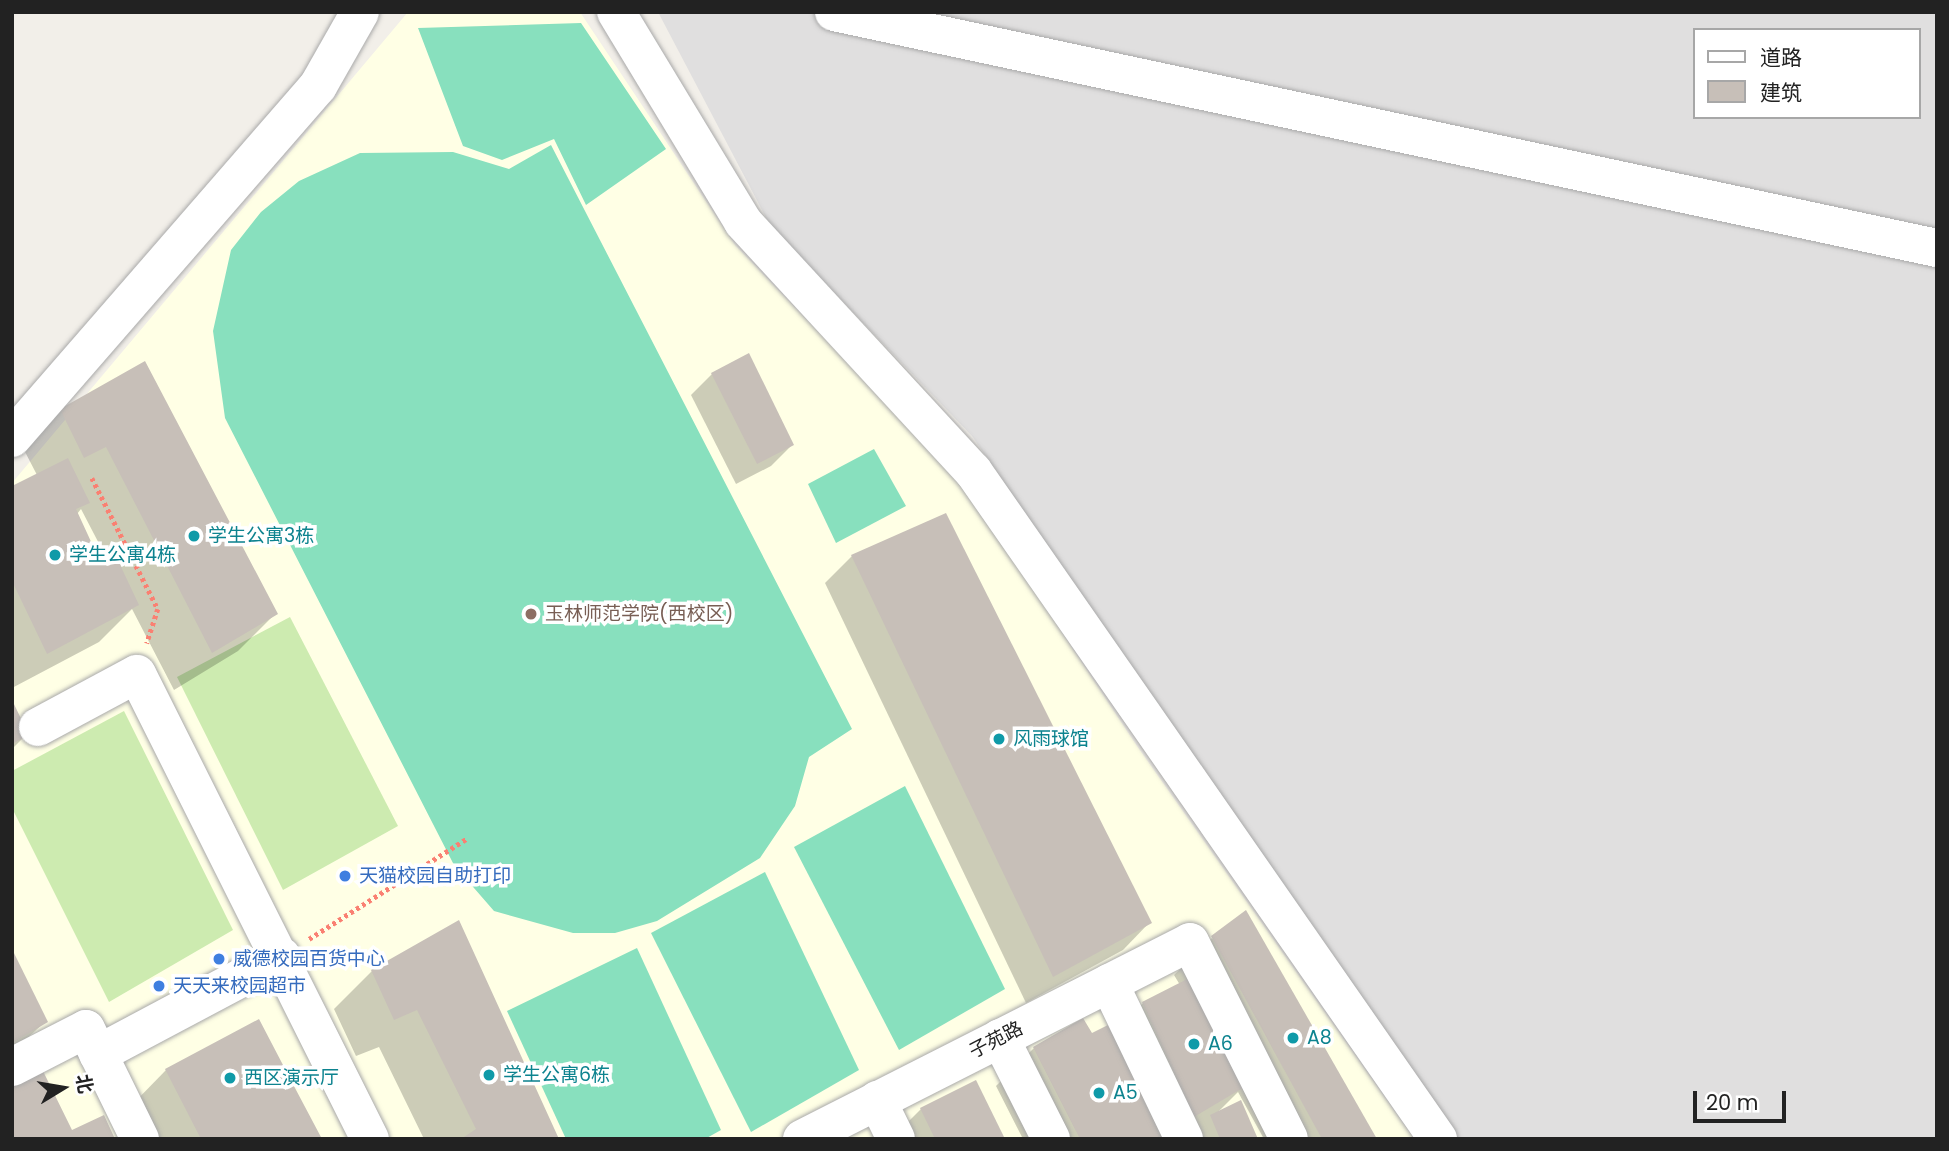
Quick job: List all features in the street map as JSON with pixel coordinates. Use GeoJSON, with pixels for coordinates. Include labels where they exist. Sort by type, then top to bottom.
{"type":"FeatureCollection","features":[{"type":"Feature","properties":{"kind":"street"},"geometry":{"type":"LineString","coordinates":[[12,438],[318,86],[360,12]]}},
{"type":"Feature","properties":{"kind":"street"},"geometry":{"type":"LineString","coordinates":[[617,12],[743,222],[974,471],[1438,1139]]}},
{"type":"Feature","properties":{"kind":"street"},"geometry":{"type":"LineString","coordinates":[[834,12],[1937,248]]}},
{"type":"Feature","properties":{"kind":"street"},"geometry":{"type":"LineString","coordinates":[[38,727],[137,674],[282,956],[370,1139]]}},
{"type":"Feature","properties":{"kind":"street","name":"子苑路"},"geometry":{"type":"LineString","coordinates":[[802,1139],[1190,942],[1289,1139]]}},
{"type":"Feature","properties":{"kind":"street"},"geometry":{"type":"LineString","coordinates":[[98,1054],[282,956]]}},
{"type":"Feature","properties":{"kind":"street"},"geometry":{"type":"LineString","coordinates":[[1110,983],[1184,1139]]}},
{"type":"Feature","properties":{"kind":"street"},"geometry":{"type":"LineString","coordinates":[[12,1067],[86,1029],[140,1139]]}},
{"type":"Feature","properties":{"kind":"street"},"geometry":{"type":"LineString","coordinates":[[1000,1038],[1051,1139]]}},
{"type":"Feature","properties":{"kind":"street"},"geometry":{"type":"LineString","coordinates":[[877,1100],[897,1139]]}},
{"type":"Feature","properties":{"kind":"path"},"geometry":{"type":"LineString","coordinates":[[92,478],[158,609],[137,674]]}},
{"type":"Feature","properties":{"kind":"path"},"geometry":{"type":"LineString","coordinates":[[282,956],[466,839]]}},
{"type":"Feature","properties":{"kind":"shaded area","name":"玉林师范学院(西校区)"},"geometry":{"type":"Polygon","coordinates":[[[408,12],[580,12],[735,245],[962,482],[1137,746],[1414,1139],[12,1139],[12,483],[408,12]]]}},
{"type":"Feature","properties":{"kind":"shaded area"},"geometry":{"type":"Polygon","coordinates":[[[658,12],[1937,12],[1937,1139],[1456,1139],[972,436],[771,227],[658,12]]]}},
{"type":"Feature","properties":{"kind":"green space"},"geometry":{"type":"Polygon","coordinates":[[[581,23],[666,149],[586,205],[554,139],[502,160],[463,146],[418,28],[581,23]]]}},
{"type":"Feature","properties":{"kind":"green space"},"geometry":{"type":"Polygon","coordinates":[[[551,145],[852,729],[809,757],[795,806],[760,858],[657,921],[615,933],[573,933],[494,911],[454,865],[225,418],[213,331],[231,250],[261,212],[299,181],[360,153],[453,152],[509,169],[551,145]]]}},
{"type":"Feature","properties":{"kind":"green space"},"geometry":{"type":"Polygon","coordinates":[[[874,449],[906,506],[836,543],[808,484],[874,449]]]}},
{"type":"Feature","properties":{"kind":"green space"},"geometry":{"type":"Polygon","coordinates":[[[290,617],[398,826],[283,890],[177,677],[290,617]]]}},
{"type":"Feature","properties":{"kind":"green space"},"geometry":{"type":"Polygon","coordinates":[[[124,711],[233,930],[109,1002],[12,808],[12,771],[124,711]]]}},
{"type":"Feature","properties":{"kind":"green space"},"geometry":{"type":"Polygon","coordinates":[[[905,786],[1005,989],[899,1050],[794,847],[905,786]]]}},
{"type":"Feature","properties":{"kind":"green space"},"geometry":{"type":"Polygon","coordinates":[[[765,872],[859,1070],[751,1132],[651,933],[765,872]]]}},
{"type":"Feature","properties":{"kind":"green space"},"geometry":{"type":"Polygon","coordinates":[[[637,948],[721,1130],[705,1139],[566,1139],[507,1011],[637,948]]]}},
{"type":"Feature","properties":{"kind":"building"},"geometry":{"type":"Polygon","coordinates":[[[749,353],[794,445],[757,464],[711,373],[749,353]]]}},
{"type":"Feature","properties":{"kind":"building","name":"学生公寓3栋"},"geometry":{"type":"Polygon","coordinates":[[[145,361],[278,614],[212,653],[106,447],[84,458],[60,409],[145,361]]]}},
{"type":"Feature","properties":{"kind":"building","name":"学生公寓4栋"},"geometry":{"type":"Polygon","coordinates":[[[68,458],[90,503],[76,509],[99,559],[114,552],[139,605],[47,654],[12,581],[12,486],[68,458]]]}},
{"type":"Feature","properties":{"kind":"building","name":"风雨球馆"},"geometry":{"type":"Polygon","coordinates":[[[946,513],[1152,923],[1053,977],[851,555],[946,513]]]}},
{"type":"Feature","properties":{"kind":"building"},"geometry":{"type":"Polygon","coordinates":[[[12,700],[29,735],[12,744],[12,700]]]}},
{"type":"Feature","properties":{"kind":"building","name":"A8"},"geometry":{"type":"Polygon","coordinates":[[[1246,910],[1377,1139],[1322,1139],[1211,936],[1246,910]]]}},
{"type":"Feature","properties":{"kind":"building","name":"学生公寓6栋"},"geometry":{"type":"Polygon","coordinates":[[[459,920],[559,1139],[461,1139],[476,1129],[417,1010],[394,1020],[371,970],[459,920]]]}},
{"type":"Feature","properties":{"kind":"building"},"geometry":{"type":"Polygon","coordinates":[[[12,949],[48,1022],[12,1043],[12,949]]]}},
{"type":"Feature","properties":{"kind":"building","name":"A6"},"geometry":{"type":"Polygon","coordinates":[[[1197,974],[1246,1086],[1194,1117],[1142,1002],[1197,974]]]}},
{"type":"Feature","properties":{"kind":"building","name":"A5"},"geometry":{"type":"Polygon","coordinates":[[[1083,1018],[1092,1033],[1108,1025],[1166,1139],[1080,1139],[1033,1047],[1083,1018]]]}},
{"type":"Feature","properties":{"kind":"building","name":"西区演示厅"},"geometry":{"type":"Polygon","coordinates":[[[259,1019],[322,1139],[201,1139],[165,1069],[259,1019]]]}},
{"type":"Feature","properties":{"kind":"building"},"geometry":{"type":"Polygon","coordinates":[[[42,1069],[72,1130],[104,1115],[115,1139],[12,1139],[12,1084],[42,1069]]]}},
{"type":"Feature","properties":{"kind":"building"},"geometry":{"type":"Polygon","coordinates":[[[976,1080],[1005,1139],[935,1139],[920,1108],[976,1080]]]}},
{"type":"Feature","properties":{"kind":"building"},"geometry":{"type":"Polygon","coordinates":[[[1241,1100],[1258,1139],[1220,1139],[1210,1115],[1241,1100]]]}},
{"type":"Feature","properties":{"kind":"place","name":"学生公寓3栋"},"geometry":{"type":"Point","coordinates":[194,536]}},
{"type":"Feature","properties":{"kind":"place","name":"学生公寓4栋"},"geometry":{"type":"Point","coordinates":[55,555]}},
{"type":"Feature","properties":{"kind":"place","name":"玉林师范学院(西校区)"},"geometry":{"type":"Point","coordinates":[531,614]}},
{"type":"Feature","properties":{"kind":"place","name":"风雨球馆"},"geometry":{"type":"Point","coordinates":[999,739]}},
{"type":"Feature","properties":{"kind":"place","name":"天猫校园自助打印"},"geometry":{"type":"Point","coordinates":[345,876]}},
{"type":"Feature","properties":{"kind":"place","name":"威德校园百货中心"},"geometry":{"type":"Point","coordinates":[219,959]}},
{"type":"Feature","properties":{"kind":"place","name":"天天来校园超市"},"geometry":{"type":"Point","coordinates":[159,986]}},
{"type":"Feature","properties":{"kind":"place","name":"A8"},"geometry":{"type":"Point","coordinates":[1293,1038]}},
{"type":"Feature","properties":{"kind":"place","name":"A6"},"geometry":{"type":"Point","coordinates":[1194,1044]}},
{"type":"Feature","properties":{"kind":"place","name":"学生公寓6栋"},"geometry":{"type":"Point","coordinates":[489,1075]}},
{"type":"Feature","properties":{"kind":"place","name":"西区演示厅"},"geometry":{"type":"Point","coordinates":[230,1078]}},
{"type":"Feature","properties":{"kind":"place","name":"A5"},"geometry":{"type":"Point","coordinates":[1099,1093]}}]}
